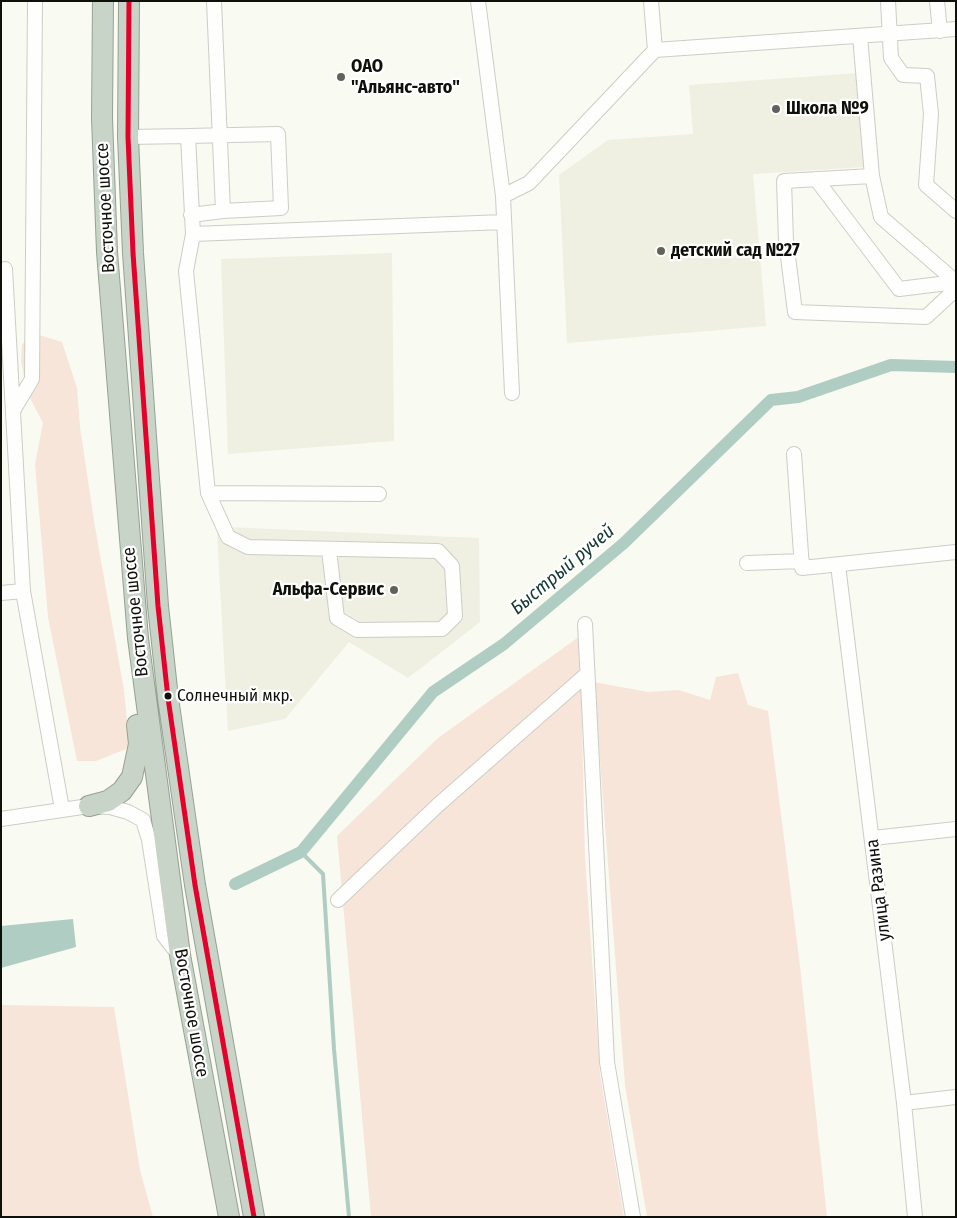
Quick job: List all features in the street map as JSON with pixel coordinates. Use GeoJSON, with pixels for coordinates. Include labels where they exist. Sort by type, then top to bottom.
{"type":"FeatureCollection","features":[{"type":"Feature","properties":{"kind":"highway","name":"Восточное шоссе"},"geometry":{"type":"LineString","coordinates":[[103,1],[102,118],[107,252],[140,656],[180,955],[229,1217]]}},
{"type":"Feature","properties":{"kind":"highway","name":"Восточное шоссе"},"geometry":{"type":"LineString","coordinates":[[129,1],[128,137],[132,253],[158,606],[168,698],[195,885],[254,1217]]}},
{"type":"Feature","properties":{"kind":"highway"},"geometry":{"type":"LineString","coordinates":[[89,806],[108,801],[122,791],[132,777],[139,744],[135,712],[135,676],[140,656]]}},
{"type":"Feature","properties":{"kind":"street"},"geometry":{"type":"LineString","coordinates":[[13,411],[32,379],[35,1]]}},
{"type":"Feature","properties":{"kind":"street"},"geometry":{"type":"LineString","coordinates":[[214,1],[222,211]]}},
{"type":"Feature","properties":{"kind":"street"},"geometry":{"type":"LineString","coordinates":[[478,1],[503,196],[512,393]]}},
{"type":"Feature","properties":{"kind":"street"},"geometry":{"type":"LineString","coordinates":[[651,1],[655,50]]}},
{"type":"Feature","properties":{"kind":"street"},"geometry":{"type":"LineString","coordinates":[[888,1],[890,58],[903,75],[927,76],[931,114],[926,186],[956,211]]}},
{"type":"Feature","properties":{"kind":"street"},"geometry":{"type":"LineString","coordinates":[[937,1],[940,30]]}},
{"type":"Feature","properties":{"kind":"street"},"geometry":{"type":"LineString","coordinates":[[503,196],[529,183],[655,50],[956,29]]}},
{"type":"Feature","properties":{"kind":"street"},"geometry":{"type":"LineString","coordinates":[[816,179],[899,289],[956,282],[881,217],[872,176],[860,36]]}},
{"type":"Feature","properties":{"kind":"street"},"geometry":{"type":"LineString","coordinates":[[128,137],[278,134],[281,208],[222,211],[191,215]]}},
{"type":"Feature","properties":{"kind":"street"},"geometry":{"type":"LineString","coordinates":[[188,136],[193,234],[186,272],[208,493],[228,537],[248,547],[438,552],[452,566],[455,616],[442,629],[357,630],[337,618],[329,550]]}},
{"type":"Feature","properties":{"kind":"street"},"geometry":{"type":"LineString","coordinates":[[872,176],[784,181],[786,241],[795,312],[926,316],[956,289]]}},
{"type":"Feature","properties":{"kind":"street"},"geometry":{"type":"LineString","coordinates":[[193,234],[504,222]]}},
{"type":"Feature","properties":{"kind":"street"},"geometry":{"type":"LineString","coordinates":[[3,269],[23,591],[62,809]]}},
{"type":"Feature","properties":{"kind":"street"},"geometry":{"type":"LineString","coordinates":[[794,454],[802,564]]}},
{"type":"Feature","properties":{"kind":"street"},"geometry":{"type":"LineString","coordinates":[[208,493],[379,494]]}},
{"type":"Feature","properties":{"kind":"street"},"geometry":{"type":"LineString","coordinates":[[747,563],[838,564],[956,552]]}},
{"type":"Feature","properties":{"kind":"street","name":"улица Разина"},"geometry":{"type":"LineString","coordinates":[[838,564],[873,838],[904,1103],[915,1217]]}},
{"type":"Feature","properties":{"kind":"street"},"geometry":{"type":"LineString","coordinates":[[1,593],[23,591]]}},
{"type":"Feature","properties":{"kind":"street"},"geometry":{"type":"LineString","coordinates":[[585,624],[607,1062],[634,1217]]}},
{"type":"Feature","properties":{"kind":"street"},"geometry":{"type":"LineString","coordinates":[[338,900],[438,805],[587,674]]}},
{"type":"Feature","properties":{"kind":"street"},"geometry":{"type":"LineString","coordinates":[[1,819],[89,806],[110,807],[143,820],[149,840],[164,936],[180,955]]}},
{"type":"Feature","properties":{"kind":"street"},"geometry":{"type":"LineString","coordinates":[[873,838],[956,829]]}},
{"type":"Feature","properties":{"kind":"street"},"geometry":{"type":"LineString","coordinates":[[904,1103],[956,1097]]}},
{"type":"Feature","properties":{"kind":"shaded area","name":"детский сад №27"},"geometry":{"type":"Polygon","coordinates":[[[859,73],[864,167],[753,174],[766,326],[567,343],[559,175],[608,140],[693,134],[689,85],[859,73]]]}},
{"type":"Feature","properties":{"kind":"shaded area"},"geometry":{"type":"Polygon","coordinates":[[[392,253],[394,441],[228,454],[221,259],[392,253]]]}},
{"type":"Feature","properties":{"kind":"shaded area"},"geometry":{"type":"Polygon","coordinates":[[[36,334],[62,342],[77,388],[80,427],[95,527],[124,690],[129,741],[126,749],[96,761],[77,761],[48,617],[35,464],[43,423],[27,392],[21,361],[22,344],[36,334]]]}},
{"type":"Feature","properties":{"kind":"shaded area"},"geometry":{"type":"Polygon","coordinates":[[[226,527],[479,538],[480,622],[408,678],[349,642],[285,719],[228,731],[217,532],[226,527]]]}},
{"type":"Feature","properties":{"kind":"shaded area"},"geometry":{"type":"Polygon","coordinates":[[[580,636],[585,858],[600,1074],[624,1217],[371,1217],[337,836],[438,738],[580,636]]]}},
{"type":"Feature","properties":{"kind":"shaded area"},"geometry":{"type":"Polygon","coordinates":[[[738,673],[748,705],[768,711],[800,966],[827,1217],[647,1217],[625,1085],[594,682],[648,692],[679,690],[710,700],[716,677],[738,673]]]}},
{"type":"Feature","properties":{"kind":"shaded area"},"geometry":{"type":"Polygon","coordinates":[[[1,1005],[114,1007],[140,1170],[153,1217],[1,1217],[1,1005]]]}},
{"type":"Feature","properties":{"kind":"water"},"geometry":{"type":"Polygon","coordinates":[[[73,919],[76,947],[1,968],[1,926],[73,919]]]}},
{"type":"Feature","properties":{"kind":"waterway","name":"Быстрый ручей"},"geometry":{"type":"LineString","coordinates":[[235,884],[301,852],[433,692],[504,644],[624,543],[771,400],[798,397],[891,365],[956,367]]}},
{"type":"Feature","properties":{"kind":"waterway"},"geometry":{"type":"LineString","coordinates":[[301,852],[323,874],[334,1049],[349,1217]]}},
{"type":"Feature","properties":{"kind":"transit line"},"geometry":{"type":"LineString","coordinates":[[129,1],[128,137],[133,253],[158,606],[168,698],[195,885],[254,1217]]}},
{"type":"Feature","properties":{"kind":"place","name":"ОАО \"Альянс-авто\""},"geometry":{"type":"Point","coordinates":[341,77]}},
{"type":"Feature","properties":{"kind":"place","name":"Школа №9"},"geometry":{"type":"Point","coordinates":[776,109]}},
{"type":"Feature","properties":{"kind":"place","name":"детский сад №27"},"geometry":{"type":"Point","coordinates":[661,251]}},
{"type":"Feature","properties":{"kind":"place","name":"Альфа-Сервис"},"geometry":{"type":"Point","coordinates":[394,590]}},
{"type":"Feature","properties":{"kind":"place","name":"Солнечный мкр."},"geometry":{"type":"Point","coordinates":[168,696]}}]}
